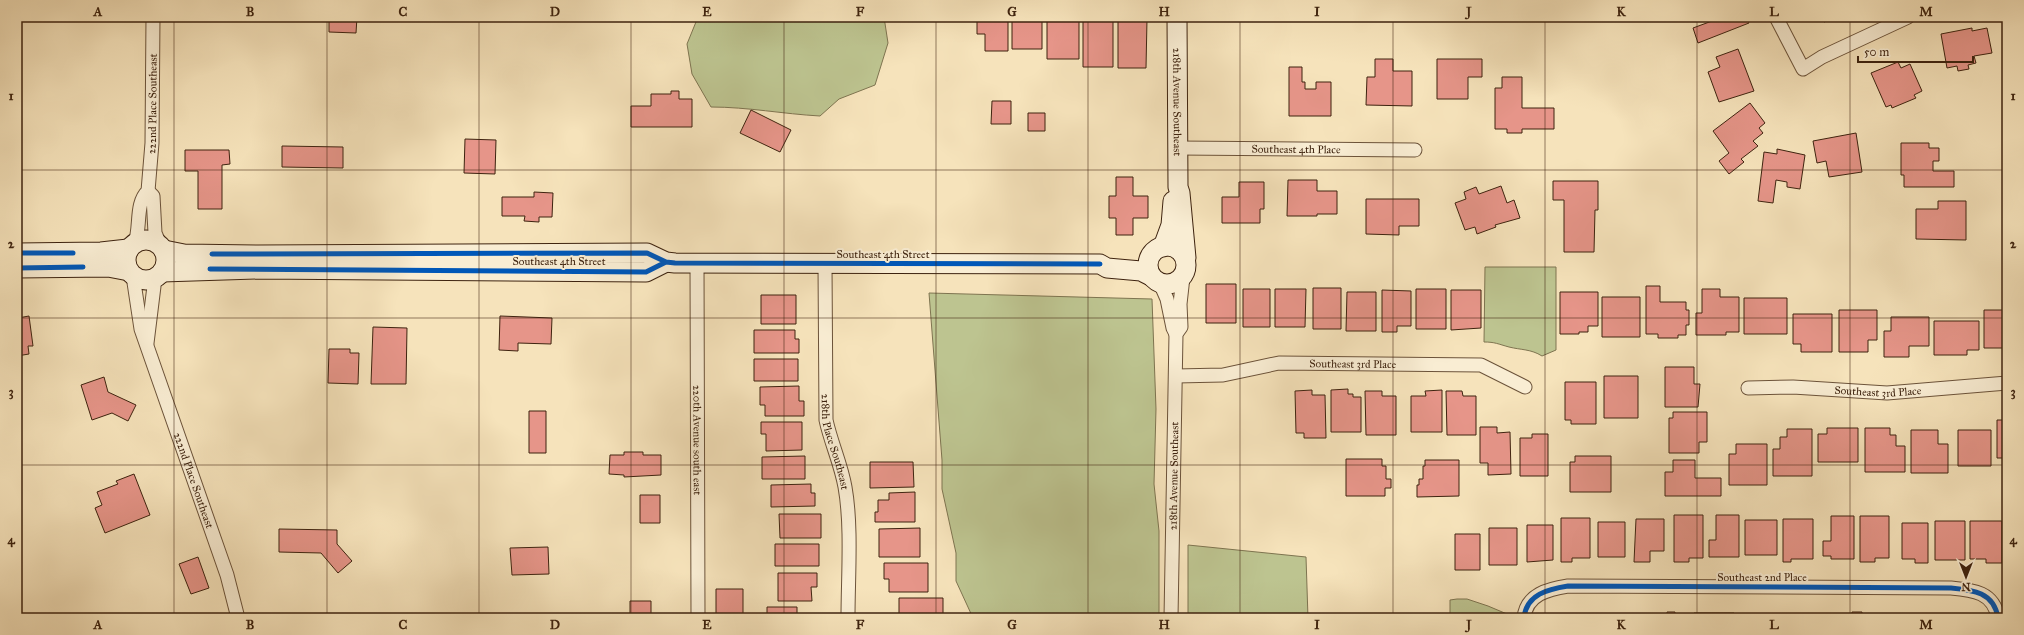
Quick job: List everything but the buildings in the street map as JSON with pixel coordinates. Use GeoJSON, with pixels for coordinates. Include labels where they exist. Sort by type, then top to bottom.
{"type":"FeatureCollection","features":[{"type":"Feature","properties":{"kind":"street","name":"222nd Place Southeast"},"geometry":{"type":"LineString","coordinates":[[132,246],[139,234],[143,196],[148,191],[152,143],[152,17]]}},
{"type":"Feature","properties":{"kind":"street","name":"218th Avenue Southeast"},"geometry":{"type":"LineString","coordinates":[[1177,17],[1178,187],[1180,193],[1186,258]]}},
{"type":"Feature","properties":{"kind":"street"},"geometry":{"type":"LineString","coordinates":[[1776,17],[1803,69],[1822,57],[1908,17]]}},
{"type":"Feature","properties":{"kind":"street","name":"Southeast 4th Place"},"geometry":{"type":"LineString","coordinates":[[1177,148],[1415,150]]}},
{"type":"Feature","properties":{"kind":"street","name":"218th Avenue Southeast"},"geometry":{"type":"LineString","coordinates":[[1156,250],[1171,225],[1174,194],[1178,187]]}},
{"type":"Feature","properties":{"kind":"street","name":"222nd Place Southeast"},"geometry":{"type":"LineString","coordinates":[[148,191],[153,196],[155,233],[162,247]]}},
{"type":"Feature","properties":{"kind":"street"},"geometry":{"type":"LineString","coordinates":[[17,253],[101,252],[132,246],[148,240],[162,247],[166,261],[159,275],[146,344]]}},
{"type":"Feature","properties":{"kind":"street"},"geometry":{"type":"LineString","coordinates":[[131,274],[126,259],[132,246]]}},
{"type":"Feature","properties":{"kind":"street","name":"Southeast 4th Street"},"geometry":{"type":"LineString","coordinates":[[162,247],[184,254],[647,253],[666,262],[697,263],[1100,264],[1107,268],[1126,268],[1141,271],[1155,280]]}},
{"type":"Feature","properties":{"kind":"street"},"geometry":{"type":"LineString","coordinates":[[1178,249],[1186,258],[1186,271],[1183,277],[1178,282],[1170,285],[1155,280],[1148,262],[1156,250],[1178,249]]}},
{"type":"Feature","properties":{"kind":"street","name":"Southeast 4th Street"},"geometry":{"type":"LineString","coordinates":[[1100,264],[1105,260],[1156,250]]}},
{"type":"Feature","properties":{"kind":"street","name":"Southeast 4th Street"},"geometry":{"type":"LineString","coordinates":[[159,275],[258,268],[646,272],[666,262]]}},
{"type":"Feature","properties":{"kind":"street","name":"220th Avenue south east"},"geometry":{"type":"LineString","coordinates":[[697,263],[698,618]]}},
{"type":"Feature","properties":{"kind":"street","name":"218th Place Southeast"},"geometry":{"type":"LineString","coordinates":[[825,264],[826,420],[830,441],[845,486],[847,506],[848,618]]}},
{"type":"Feature","properties":{"kind":"street"},"geometry":{"type":"LineString","coordinates":[[17,268],[108,267],[146,280],[159,275]]}},
{"type":"Feature","properties":{"kind":"street","name":"222nd Place Southeast"},"geometry":{"type":"LineString","coordinates":[[131,274],[141,329],[227,575],[238,618]]}},
{"type":"Feature","properties":{"kind":"street","name":"218th Avenue Southeast"},"geometry":{"type":"LineString","coordinates":[[1176,334],[1181,327],[1180,304],[1183,277]]}},
{"type":"Feature","properties":{"kind":"street","name":"218th Avenue Southeast"},"geometry":{"type":"LineString","coordinates":[[1155,280],[1167,299],[1173,328],[1176,334],[1171,618]]}},
{"type":"Feature","properties":{"kind":"street","name":"Southeast 3rd Place"},"geometry":{"type":"LineString","coordinates":[[1176,376],[1223,375],[1279,363],[1481,365],[1525,387]]}},
{"type":"Feature","properties":{"kind":"street","name":"Southeast 3rd Place"},"geometry":{"type":"LineString","coordinates":[[1748,388],[1793,387],[1887,393],[2007,383]]}},
{"type":"Feature","properties":{"kind":"street","name":"Southeast 2nd Place"},"geometry":{"type":"LineString","coordinates":[[1524,618],[1533,598],[1546,590],[1568,586],[1951,588],[1977,591],[1988,598],[1995,606],[1998,618]]}},
{"type":"Feature","properties":{"kind":"green space"},"geometry":{"type":"Polygon","coordinates":[[[698,17],[884,17],[888,43],[875,85],[839,99],[820,116],[738,108],[711,107],[692,74],[687,44],[698,17]]]}},
{"type":"Feature","properties":{"kind":"green space"},"geometry":{"type":"Polygon","coordinates":[[[1485,267],[1556,267],[1556,350],[1542,356],[1530,351],[1484,342],[1485,267]]]}},
{"type":"Feature","properties":{"kind":"green space"},"geometry":{"type":"Polygon","coordinates":[[[929,293],[1152,299],[1156,409],[1154,484],[1159,531],[1159,618],[973,618],[956,581],[956,553],[942,489],[942,460],[929,293]]]}},
{"type":"Feature","properties":{"kind":"green space"},"geometry":{"type":"Polygon","coordinates":[[[1188,545],[1306,557],[1308,618],[1188,618],[1188,545]]]}},
{"type":"Feature","properties":{"kind":"green space"},"geometry":{"type":"Polygon","coordinates":[[[1467,599],[1488,606],[1507,614],[1506,618],[1450,618],[1450,600],[1467,599]]]}},
{"type":"Feature","properties":{"kind":"cycle path"},"geometry":{"type":"LineString","coordinates":[[17,253],[73,253]]}},
{"type":"Feature","properties":{"kind":"cycle path"},"geometry":{"type":"LineString","coordinates":[[212,254],[647,253],[666,262],[675,263],[1100,264]]}},
{"type":"Feature","properties":{"kind":"cycle path"},"geometry":{"type":"LineString","coordinates":[[210,269],[646,272],[666,262]]}},
{"type":"Feature","properties":{"kind":"cycle path"},"geometry":{"type":"LineString","coordinates":[[17,268],[83,267]]}},
{"type":"Feature","properties":{"kind":"cycle path"},"geometry":{"type":"LineString","coordinates":[[1524,618],[1529,603],[1534,598],[1546,591],[1568,586],[1951,588],[1981,594],[1992,603],[1996,609],[1998,618]]}}]}
